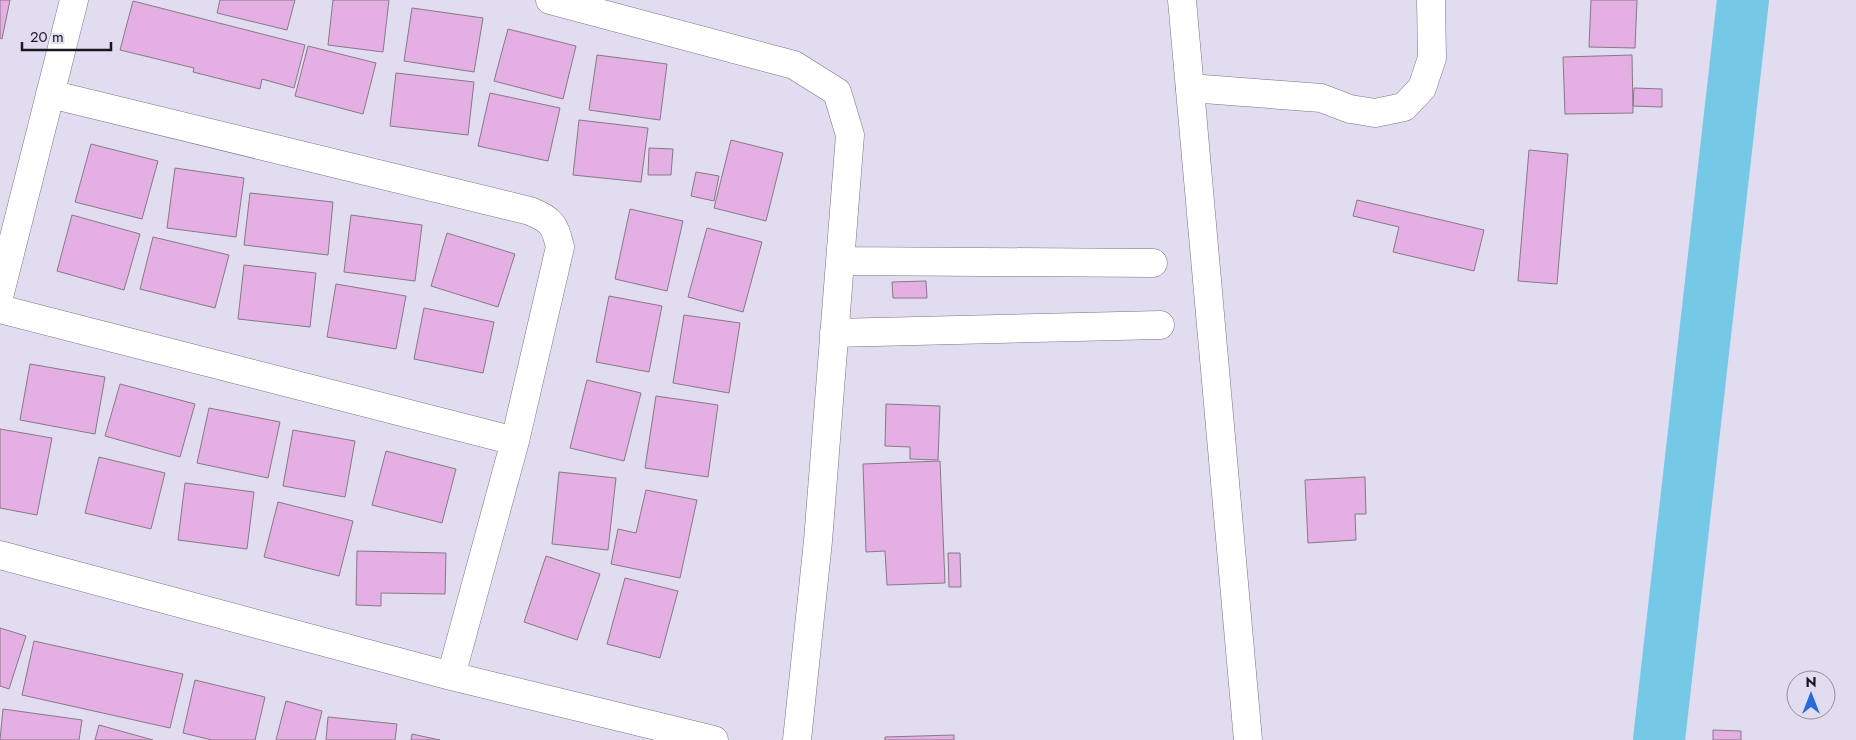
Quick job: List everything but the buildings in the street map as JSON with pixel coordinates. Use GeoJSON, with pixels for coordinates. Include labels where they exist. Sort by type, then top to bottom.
{"type":"FeatureCollection","features":[{"type":"Feature","properties":{"kind":"street"},"geometry":{"type":"LineString","coordinates":[[0,293],[74,0]]}},
{"type":"Feature","properties":{"kind":"street"},"geometry":{"type":"LineString","coordinates":[[550,0],[794,65],[837,92],[850,135],[818,541],[796,740]]}},
{"type":"Feature","properties":{"kind":"street"},"geometry":{"type":"LineString","coordinates":[[1182,0],[1248,740]]}},
{"type":"Feature","properties":{"kind":"street"},"geometry":{"type":"LineString","coordinates":[[1190,88],[1321,98],[1350,109],[1375,113],[1404,107],[1422,88],[1432,58],[1431,0]]}},
{"type":"Feature","properties":{"kind":"street"},"geometry":{"type":"LineString","coordinates":[[50,94],[530,211],[546,218],[556,230],[560,247],[515,441],[451,676]]}},
{"type":"Feature","properties":{"kind":"street"},"geometry":{"type":"LineString","coordinates":[[840,261],[1153,263]]}},
{"type":"Feature","properties":{"kind":"street"},"geometry":{"type":"LineString","coordinates":[[0,309],[515,441]]}},
{"type":"Feature","properties":{"kind":"street"},"geometry":{"type":"LineString","coordinates":[[834,333],[1160,325]]}},
{"type":"Feature","properties":{"kind":"street"},"geometry":{"type":"LineString","coordinates":[[0,555],[451,676],[714,740]]}},
{"type":"Feature","properties":{"kind":"waterway"},"geometry":{"type":"LineString","coordinates":[[1659,740],[1743,0]]}}]}
